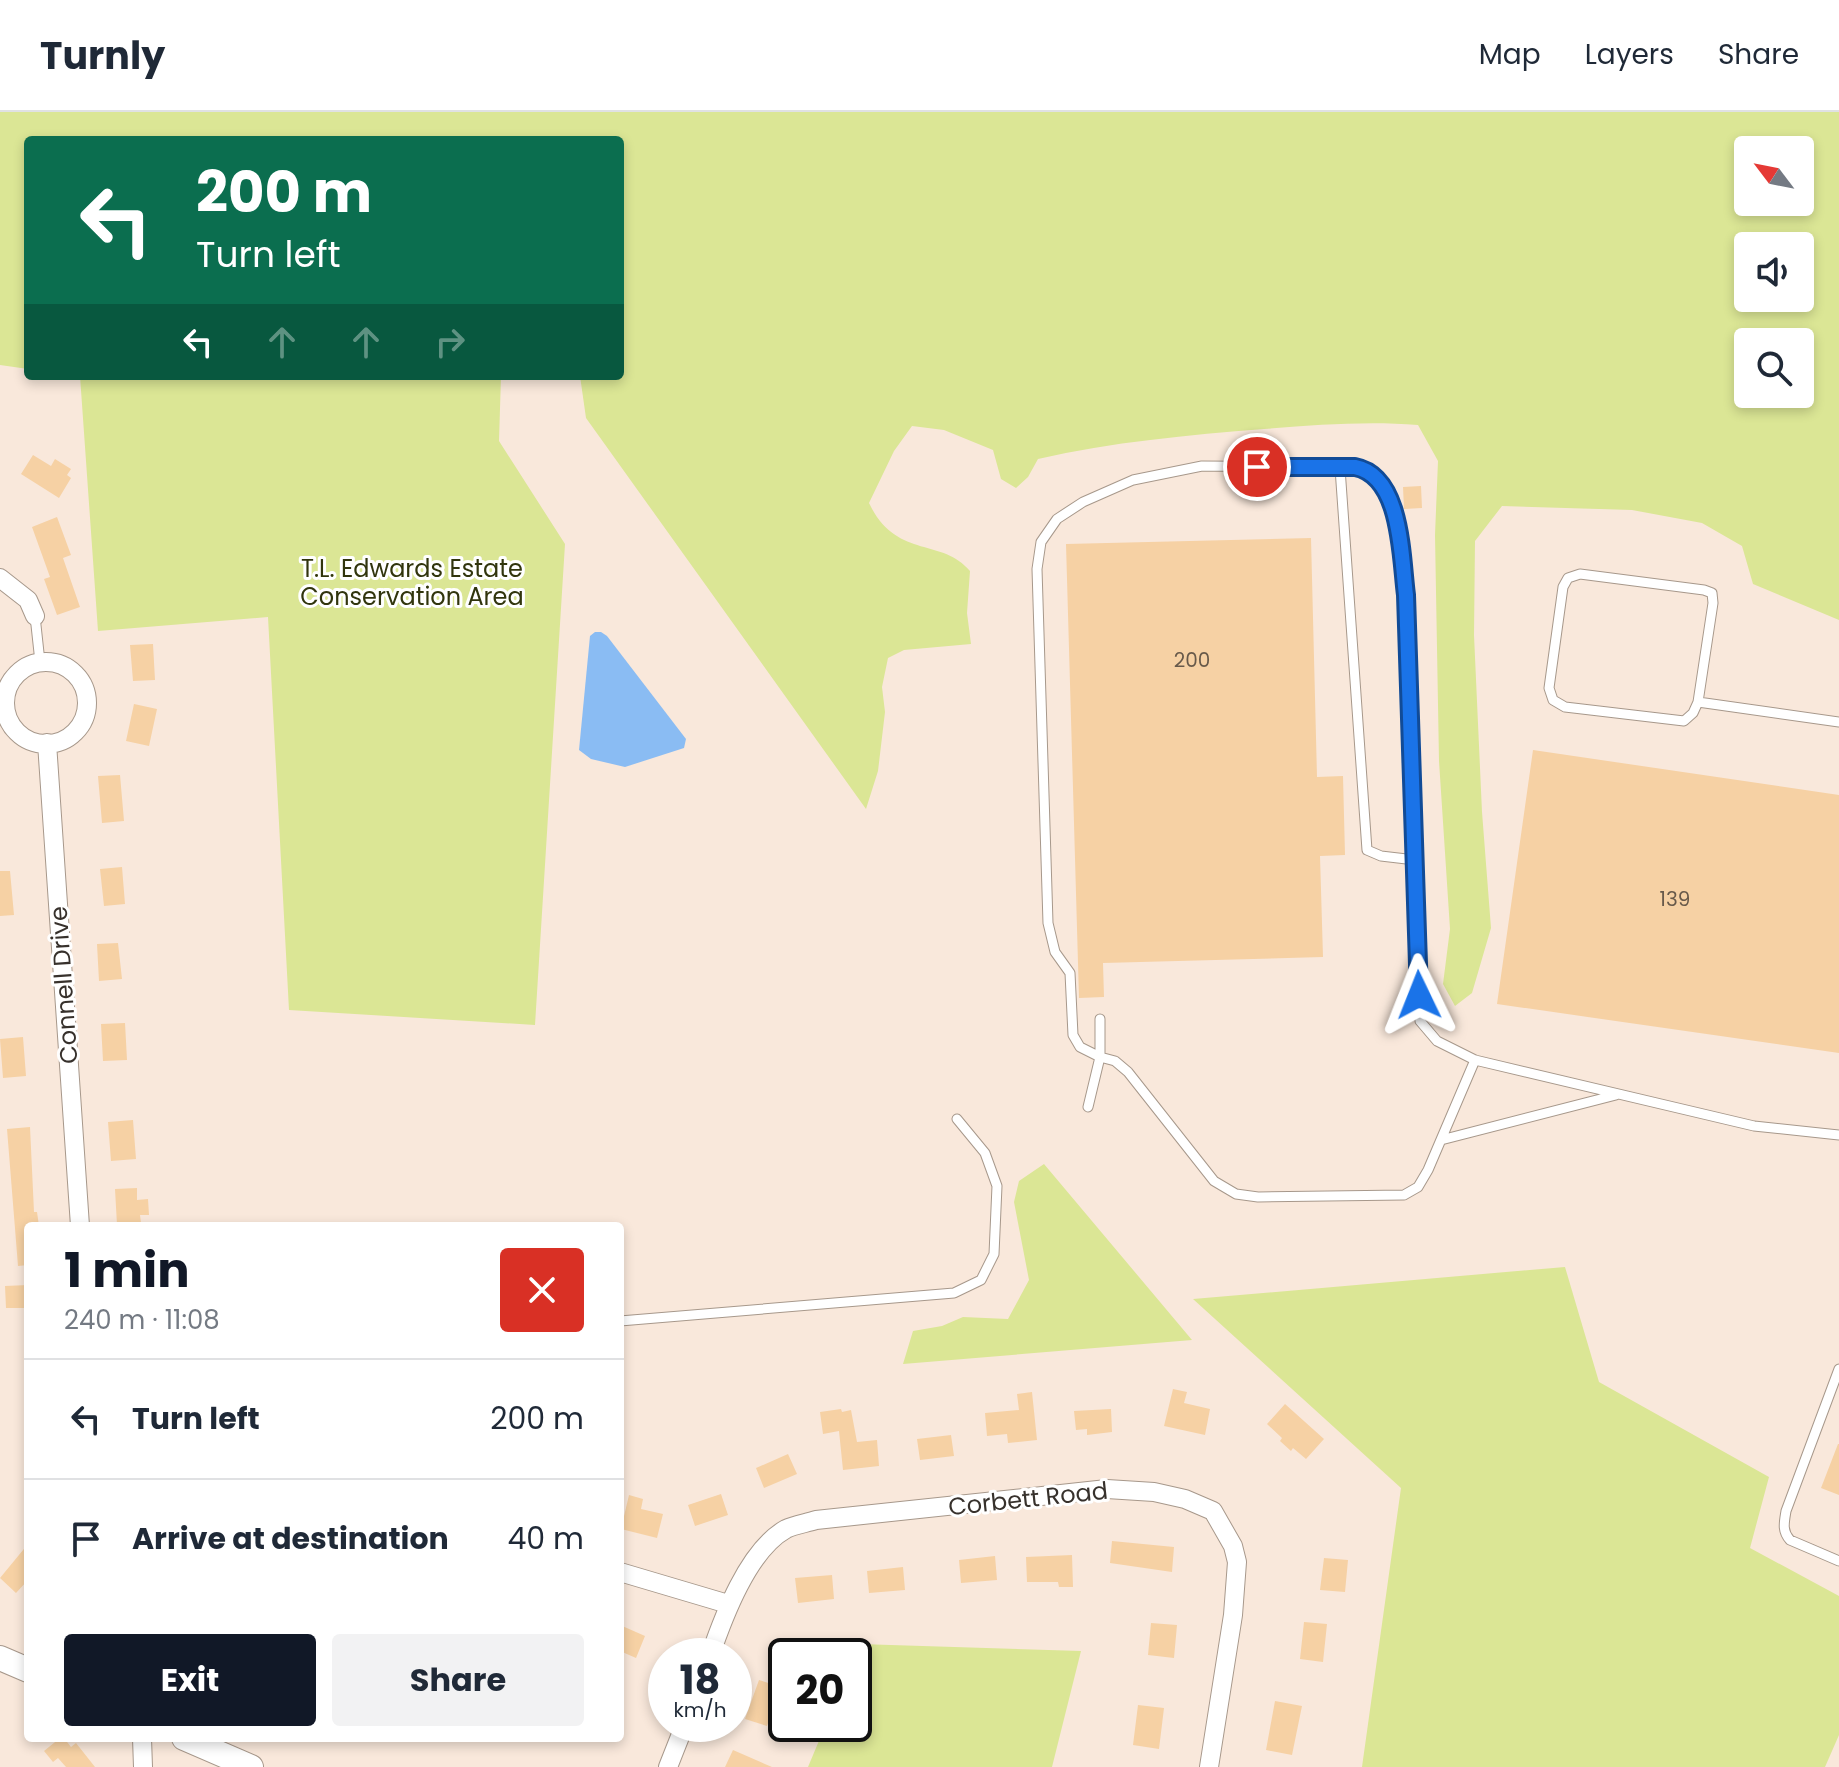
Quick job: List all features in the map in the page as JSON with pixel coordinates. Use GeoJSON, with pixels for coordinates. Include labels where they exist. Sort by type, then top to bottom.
{"type":"FeatureCollection","features":[{"type":"Feature","properties":{"kind":"street"},"geometry":{"type":"LineString","coordinates":[[0,578],[28,600],[35,616]]}},
{"type":"Feature","properties":{"kind":"street"},"geometry":{"type":"LineString","coordinates":[[40,662],[64,665],[73,672],[81,681],[87,705],[79,727],[70,736],[47,743],[36,742],[17,731],[5,701],[12,680],[29,665],[40,662]]}},
{"type":"Feature","properties":{"kind":"street","name":"Connell Drive"},"geometry":{"type":"LineString","coordinates":[[47,743],[80,1222]]}},
{"type":"Feature","properties":{"kind":"street","name":"Corbett Road"},"geometry":{"type":"LineString","coordinates":[[716,1638],[728,1604],[759,1555],[785,1529],[816,1520],[1107,1489],[1154,1492],[1185,1499],[1213,1511],[1228,1533],[1237,1562],[1233,1615],[1209,1767]]}},
{"type":"Feature","properties":{"kind":"street"},"geometry":{"type":"LineString","coordinates":[[624,1573],[728,1604]]}},
{"type":"Feature","properties":{"kind":"street"},"geometry":{"type":"LineString","coordinates":[[0,1658],[24,1668]]}},
{"type":"Feature","properties":{"kind":"street"},"geometry":{"type":"LineString","coordinates":[[142,1742],[143,1767]]}},
{"type":"Feature","properties":{"kind":"street"},"geometry":{"type":"LineString","coordinates":[[193,1742],[251,1767]]}},
{"type":"Feature","properties":{"kind":"street"},"geometry":{"type":"LineString","coordinates":[[668,1767],[678,1742]]}},
{"type":"Feature","properties":{"kind":"lane"},"geometry":{"type":"LineString","coordinates":[[1475,1060],[1418,1187],[1404,1195],[1258,1197],[1236,1194],[1214,1181],[1128,1072],[1115,1061],[1080,1047],[1073,1035],[1070,973],[1055,952],[1048,923],[1037,569],[1041,542],[1057,519],[1083,502],[1133,480],[1202,466],[1367,470],[1382,484],[1391,501],[1406,595],[1420,1021],[1437,1041],[1475,1060],[1754,1126],[1839,1135]]}},
{"type":"Feature","properties":{"kind":"lane"},"geometry":{"type":"LineString","coordinates":[[1340,468],[1367,850],[1381,856],[1415,860]]}},
{"type":"Feature","properties":{"kind":"lane"},"geometry":{"type":"LineString","coordinates":[[1580,574],[1712,593],[1698,702],[1693,713],[1684,721],[1558,704],[1549,695],[1549,688],[1563,587],[1568,578],[1580,574]]}},
{"type":"Feature","properties":{"kind":"lane"},"geometry":{"type":"LineString","coordinates":[[35,616],[40,662]]}},
{"type":"Feature","properties":{"kind":"lane"},"geometry":{"type":"LineString","coordinates":[[1698,702],[1839,722]]}},
{"type":"Feature","properties":{"kind":"lane"},"geometry":{"type":"LineString","coordinates":[[1088,1107],[1100,1057],[1100,1019]]}},
{"type":"Feature","properties":{"kind":"lane"},"geometry":{"type":"LineString","coordinates":[[1441,1140],[1619,1094]]}},
{"type":"Feature","properties":{"kind":"lane"},"geometry":{"type":"LineString","coordinates":[[624,1321],[954,1293],[981,1280],[994,1254],[997,1186],[985,1153],[957,1119]]}},
{"type":"Feature","properties":{"kind":"lane"},"geometry":{"type":"LineString","coordinates":[[1839,1369],[1786,1511],[1784,1524],[1785,1534],[1790,1540],[1839,1561]]}},
{"type":"Feature","properties":{"kind":"green space"},"geometry":{"type":"Polygon","coordinates":[[[0,112],[1839,112],[1839,620],[1753,584],[1742,546],[1702,523],[1632,510],[1502,506],[1475,541],[1474,635],[1491,928],[1472,993],[1455,1006],[1443,984],[1450,929],[1439,761],[1435,535],[1438,461],[1418,425],[1360,423],[1303,426],[1094,448],[1038,459],[1028,477],[1016,488],[1001,479],[993,450],[944,430],[912,426],[894,451],[869,503],[892,533],[905,541],[946,554],[970,571],[967,613],[971,644],[904,650],[888,658],[882,687],[885,712],[878,771],[866,809],[586,418],[581,380],[624,380],[624,136],[24,136],[24,368],[0,365],[0,112]]]}},
{"type":"Feature","properties":{"kind":"green space","name":"T.L. Edwards Estate Conservation Area"},"geometry":{"type":"Polygon","coordinates":[[[80,380],[501,380],[499,441],[565,544],[535,1025],[289,1010],[268,617],[98,631],[80,380]]]}},
{"type":"Feature","properties":{"kind":"green space"},"geometry":{"type":"Polygon","coordinates":[[[1044,1164],[1192,1340],[903,1364],[913,1331],[942,1326],[963,1317],[1008,1319],[1029,1280],[1014,1202],[1019,1181],[1044,1164]]]}},
{"type":"Feature","properties":{"kind":"green space"},"geometry":{"type":"Polygon","coordinates":[[[1565,1267],[1599,1382],[1769,1477],[1750,1548],[1839,1596],[1839,1735],[1825,1767],[1362,1767],[1401,1488],[1193,1299],[1565,1267]]]}},
{"type":"Feature","properties":{"kind":"green space"},"geometry":{"type":"Polygon","coordinates":[[[872,1644],[1081,1651],[1052,1767],[808,1767],[818,1742],[872,1742],[872,1644]]]}},
{"type":"Feature","properties":{"kind":"water"},"geometry":{"type":"Polygon","coordinates":[[[595,632],[607,636],[686,739],[684,748],[625,767],[591,759],[579,750],[590,636],[595,632]]]}},
{"type":"Feature","properties":{"kind":"building"},"geometry":{"type":"Polygon","coordinates":[[[33,455],[51,466],[55,459],[71,469],[67,475],[71,478],[59,498],[21,474],[33,455]]]}},
{"type":"Feature","properties":{"kind":"building"},"geometry":{"type":"Polygon","coordinates":[[[1421,486],[1422,508],[1404,509],[1403,487],[1421,486]]]}},
{"type":"Feature","properties":{"kind":"building"},"geometry":{"type":"Polygon","coordinates":[[[57,517],[71,555],[63,558],[80,607],[57,615],[44,579],[50,577],[32,527],[57,517]]]}},
{"type":"Feature","properties":{"kind":"building"},"geometry":{"type":"Polygon","coordinates":[[[1311,538],[1317,777],[1343,776],[1345,855],[1320,856],[1323,957],[1103,963],[1104,997],[1079,998],[1066,544],[1311,538]]]}},
{"type":"Feature","properties":{"kind":"building"},"geometry":{"type":"Polygon","coordinates":[[[153,644],[155,680],[133,681],[130,645],[153,644]]]}},
{"type":"Feature","properties":{"kind":"building"},"geometry":{"type":"Polygon","coordinates":[[[134,704],[157,709],[149,746],[126,741],[134,704]]]}},
{"type":"Feature","properties":{"kind":"building"},"geometry":{"type":"Polygon","coordinates":[[[1533,750],[1839,795],[1839,1053],[1497,1004],[1533,750]]]}},
{"type":"Feature","properties":{"kind":"building"},"geometry":{"type":"Polygon","coordinates":[[[120,775],[124,821],[102,823],[98,776],[120,775]]]}},
{"type":"Feature","properties":{"kind":"building"},"geometry":{"type":"Polygon","coordinates":[[[122,867],[125,904],[104,906],[100,869],[122,867]]]}},
{"type":"Feature","properties":{"kind":"building"},"geometry":{"type":"Polygon","coordinates":[[[0,871],[10,871],[14,915],[0,916],[0,871]]]}},
{"type":"Feature","properties":{"kind":"building"},"geometry":{"type":"Polygon","coordinates":[[[118,943],[122,979],[99,981],[97,944],[118,943]]]}},
{"type":"Feature","properties":{"kind":"building"},"geometry":{"type":"Polygon","coordinates":[[[125,1023],[127,1060],[103,1061],[101,1024],[125,1023]]]}},
{"type":"Feature","properties":{"kind":"building"},"geometry":{"type":"Polygon","coordinates":[[[23,1037],[26,1076],[3,1078],[0,1039],[23,1037]]]}},
{"type":"Feature","properties":{"kind":"building"},"geometry":{"type":"Polygon","coordinates":[[[133,1120],[136,1159],[111,1161],[108,1122],[133,1120]]]}},
{"type":"Feature","properties":{"kind":"building"},"geometry":{"type":"Polygon","coordinates":[[[30,1127],[34,1212],[37,1212],[38,1222],[24,1222],[24,1265],[18,1266],[7,1129],[30,1127]]]}},
{"type":"Feature","properties":{"kind":"building"},"geometry":{"type":"Polygon","coordinates":[[[137,1188],[137,1200],[148,1199],[149,1215],[140,1215],[141,1222],[117,1222],[115,1189],[137,1188]]]}},
{"type":"Feature","properties":{"kind":"building"},"geometry":{"type":"Polygon","coordinates":[[[24,1285],[24,1308],[6,1308],[5,1286],[24,1285]]]}},
{"type":"Feature","properties":{"kind":"building"},"geometry":{"type":"Polygon","coordinates":[[[1173,1389],[1187,1392],[1184,1403],[1210,1409],[1205,1435],[1164,1426],[1173,1389]]]}},
{"type":"Feature","properties":{"kind":"building"},"geometry":{"type":"Polygon","coordinates":[[[1032,1392],[1037,1440],[1008,1443],[1007,1434],[987,1436],[985,1413],[1019,1410],[1017,1394],[1032,1392]]]}},
{"type":"Feature","properties":{"kind":"building"},"geometry":{"type":"Polygon","coordinates":[[[1285,1404],[1324,1439],[1306,1459],[1293,1448],[1291,1451],[1267,1424],[1285,1404]]]}},
{"type":"Feature","properties":{"kind":"building"},"geometry":{"type":"Polygon","coordinates":[[[841,1409],[842,1412],[851,1410],[857,1442],[877,1440],[879,1466],[843,1470],[839,1431],[823,1434],[820,1412],[841,1409]]]}},
{"type":"Feature","properties":{"kind":"building"},"geometry":{"type":"Polygon","coordinates":[[[1111,1409],[1112,1432],[1087,1435],[1087,1429],[1076,1430],[1074,1411],[1111,1409]]]}},
{"type":"Feature","properties":{"kind":"building"},"geometry":{"type":"Polygon","coordinates":[[[951,1435],[954,1456],[920,1460],[917,1439],[951,1435]]]}},
{"type":"Feature","properties":{"kind":"building"},"geometry":{"type":"Polygon","coordinates":[[[1839,1444],[1839,1495],[1821,1488],[1839,1444]]]}},
{"type":"Feature","properties":{"kind":"building"},"geometry":{"type":"Polygon","coordinates":[[[788,1454],[797,1474],[764,1488],[756,1468],[788,1454]]]}},
{"type":"Feature","properties":{"kind":"building"},"geometry":{"type":"Polygon","coordinates":[[[721,1494],[728,1515],[695,1526],[688,1505],[721,1494]]]}},
{"type":"Feature","properties":{"kind":"building"},"geometry":{"type":"Polygon","coordinates":[[[629,1495],[643,1499],[641,1509],[663,1514],[657,1538],[624,1530],[629,1495]]]}},
{"type":"Feature","properties":{"kind":"building"},"geometry":{"type":"Polygon","coordinates":[[[1112,1541],[1174,1547],[1172,1572],[1110,1563],[1112,1541]]]}},
{"type":"Feature","properties":{"kind":"building"},"geometry":{"type":"Polygon","coordinates":[[[24,1549],[24,1584],[16,1593],[0,1578],[24,1549]]]}},
{"type":"Feature","properties":{"kind":"building"},"geometry":{"type":"Polygon","coordinates":[[[1072,1555],[1073,1587],[1059,1587],[1058,1582],[1027,1582],[1026,1557],[1072,1555]]]}},
{"type":"Feature","properties":{"kind":"building"},"geometry":{"type":"Polygon","coordinates":[[[995,1556],[997,1580],[961,1583],[959,1560],[995,1556]]]}},
{"type":"Feature","properties":{"kind":"building"},"geometry":{"type":"Polygon","coordinates":[[[1324,1558],[1348,1560],[1345,1592],[1320,1590],[1324,1558]]]}},
{"type":"Feature","properties":{"kind":"building"},"geometry":{"type":"Polygon","coordinates":[[[903,1567],[905,1590],[869,1593],[867,1571],[903,1567]]]}},
{"type":"Feature","properties":{"kind":"building"},"geometry":{"type":"Polygon","coordinates":[[[832,1575],[834,1599],[798,1603],[795,1578],[832,1575]]]}},
{"type":"Feature","properties":{"kind":"building"},"geometry":{"type":"Polygon","coordinates":[[[1304,1622],[1327,1624],[1323,1662],[1300,1659],[1304,1622]]]}},
{"type":"Feature","properties":{"kind":"building"},"geometry":{"type":"Polygon","coordinates":[[[1151,1623],[1177,1625],[1174,1658],[1148,1655],[1151,1623]]]}},
{"type":"Feature","properties":{"kind":"building"},"geometry":{"type":"Polygon","coordinates":[[[624,1627],[645,1636],[636,1658],[624,1653],[624,1627]]]}},
{"type":"Feature","properties":{"kind":"building"},"geometry":{"type":"Polygon","coordinates":[[[759,1680],[768,1683],[767,1726],[752,1721],[752,1700],[759,1680]]]}},
{"type":"Feature","properties":{"kind":"building"},"geometry":{"type":"Polygon","coordinates":[[[1275,1701],[1302,1706],[1292,1755],[1266,1750],[1275,1701]]]}},
{"type":"Feature","properties":{"kind":"building"},"geometry":{"type":"Polygon","coordinates":[[[1138,1705],[1164,1708],[1159,1749],[1133,1745],[1138,1705]]]}},
{"type":"Feature","properties":{"kind":"building"},"geometry":{"type":"Polygon","coordinates":[[[55,1742],[67,1742],[71,1747],[76,1743],[95,1767],[66,1767],[58,1758],[53,1762],[44,1751],[55,1742]]]}},
{"type":"Feature","properties":{"kind":"building"},"geometry":{"type":"Polygon","coordinates":[[[733,1750],[772,1767],[725,1767],[733,1750]]]}},
{"type":"Feature","properties":{"kind":"route"},"geometry":{"type":"LineString","coordinates":[[1257,467],[1355,467],[1367,470],[1382,484],[1391,501],[1406,595],[1419,995]]}}]}
